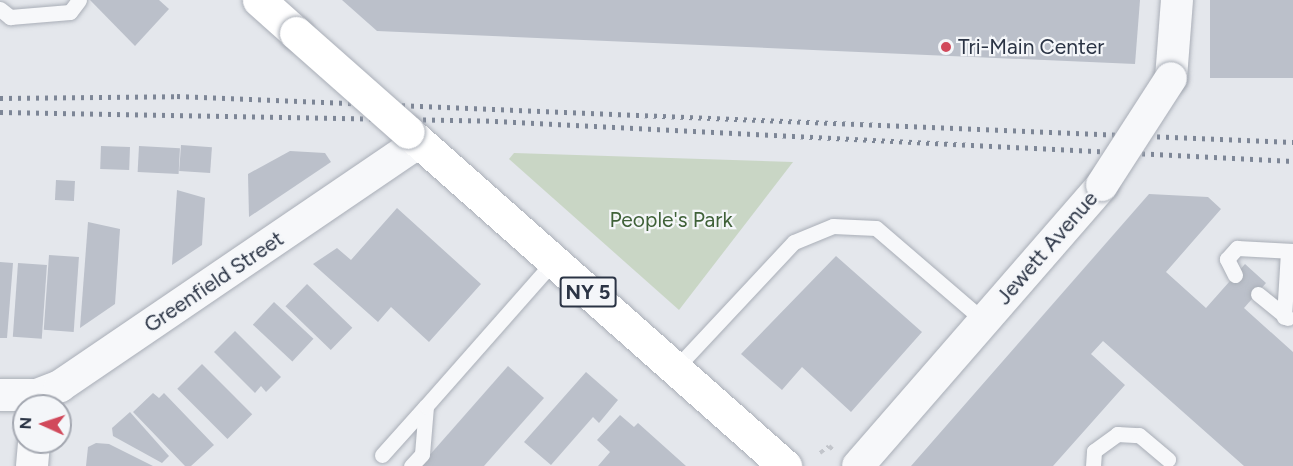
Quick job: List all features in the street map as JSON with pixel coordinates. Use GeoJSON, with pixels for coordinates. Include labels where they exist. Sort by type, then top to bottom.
{"type":"FeatureCollection","features":[{"type":"Feature","properties":{"kind":"main road","name":"NY 5"},"geometry":{"type":"LineString","coordinates":[[259,0],[785,466]]}},
{"type":"Feature","properties":{"kind":"street","name":"Jewett Avenue"},"geometry":{"type":"LineString","coordinates":[[858,466],[1102,185],[1171,78],[1177,0]]}},
{"type":"Feature","properties":{"kind":"street","name":"Greenfield Street"},"geometry":{"type":"LineString","coordinates":[[48,394],[414,137]]}},
{"type":"Feature","properties":{"kind":"lane"},"geometry":{"type":"LineString","coordinates":[[0,9],[10,17],[70,12],[79,0]]}},
{"type":"Feature","properties":{"kind":"lane"},"geometry":{"type":"LineString","coordinates":[[675,369],[794,242],[833,226],[876,228],[984,321]]}},
{"type":"Feature","properties":{"kind":"lane"},"geometry":{"type":"LineString","coordinates":[[1235,274],[1227,259],[1237,248],[1291,251],[1288,318]]}},
{"type":"Feature","properties":{"kind":"lane"},"geometry":{"type":"LineString","coordinates":[[382,454],[554,261]]}},
{"type":"Feature","properties":{"kind":"lane"},"geometry":{"type":"LineString","coordinates":[[1258,294],[1288,318]]}},
{"type":"Feature","properties":{"kind":"lane"},"geometry":{"type":"LineString","coordinates":[[411,466],[422,454],[426,406]]}},
{"type":"Feature","properties":{"kind":"lane"},"geometry":{"type":"LineString","coordinates":[[1093,466],[1101,444],[1117,434],[1140,435],[1169,464]]}},
{"type":"Feature","properties":{"kind":"path"},"geometry":{"type":"LineString","coordinates":[[819,453],[829,446]]}},
{"type":"Feature","properties":{"kind":"green space","name":"People's Park"},"geometry":{"type":"Polygon","coordinates":[[[514,153],[793,162],[679,310],[509,159],[514,153]]]}},
{"type":"Feature","properties":{"kind":"building"},"geometry":{"type":"Polygon","coordinates":[[[90,0],[159,0],[169,9],[135,46],[90,0]]]}},
{"type":"Feature","properties":{"kind":"building","name":"Tri-Main Center"},"geometry":{"type":"Polygon","coordinates":[[[342,0],[1140,0],[1135,64],[377,31],[342,0]]]}},
{"type":"Feature","properties":{"kind":"building"},"geometry":{"type":"Polygon","coordinates":[[[1210,0],[1293,0],[1293,78],[1210,78],[1210,0]]]}},
{"type":"Feature","properties":{"kind":"building"},"geometry":{"type":"Polygon","coordinates":[[[181,145],[212,147],[210,173],[179,171],[181,145]]]}},
{"type":"Feature","properties":{"kind":"building"},"geometry":{"type":"Polygon","coordinates":[[[101,146],[130,147],[129,170],[100,169],[101,146]]]}},
{"type":"Feature","properties":{"kind":"building"},"geometry":{"type":"Polygon","coordinates":[[[139,146],[180,148],[179,174],[138,172],[139,146]]]}},
{"type":"Feature","properties":{"kind":"building"},"geometry":{"type":"Polygon","coordinates":[[[290,151],[325,153],[331,162],[249,217],[248,174],[290,151]]]}},
{"type":"Feature","properties":{"kind":"building"},"geometry":{"type":"Polygon","coordinates":[[[56,180],[75,181],[74,201],[55,200],[56,180]]]}},
{"type":"Feature","properties":{"kind":"building"},"geometry":{"type":"Polygon","coordinates":[[[177,190],[205,198],[202,245],[172,265],[177,190]]]}},
{"type":"Feature","properties":{"kind":"building"},"geometry":{"type":"Polygon","coordinates":[[[1149,194],[1208,197],[1221,209],[1166,272],[1206,308],[1245,264],[1266,283],[1244,308],[1293,352],[1293,466],[1244,466],[1103,341],[1091,354],[1125,385],[1053,466],[911,466],[1149,194]]]}},
{"type":"Feature","properties":{"kind":"building"},"geometry":{"type":"Polygon","coordinates":[[[397,208],[481,284],[429,342],[391,307],[378,322],[313,264],[337,248],[351,260],[397,208]]]}},
{"type":"Feature","properties":{"kind":"building"},"geometry":{"type":"Polygon","coordinates":[[[88,222],[120,229],[115,304],[80,328],[88,222]]]}},
{"type":"Feature","properties":{"kind":"building"},"geometry":{"type":"Polygon","coordinates":[[[49,255],[79,257],[74,332],[44,330],[49,255]]]}},
{"type":"Feature","properties":{"kind":"building"},"geometry":{"type":"Polygon","coordinates":[[[836,256],[922,332],[851,412],[802,367],[782,390],[741,354],[836,256]]]}},
{"type":"Feature","properties":{"kind":"building"},"geometry":{"type":"Polygon","coordinates":[[[0,262],[13,263],[7,338],[0,338],[0,262]]]}},
{"type":"Feature","properties":{"kind":"building"},"geometry":{"type":"Polygon","coordinates":[[[18,263],[47,265],[42,339],[13,337],[18,263]]]}},
{"type":"Feature","properties":{"kind":"building"},"geometry":{"type":"Polygon","coordinates":[[[307,284],[352,328],[331,350],[285,306],[307,284]]]}},
{"type":"Feature","properties":{"kind":"building"},"geometry":{"type":"Polygon","coordinates":[[[274,302],[313,339],[292,361],[253,325],[274,302]]]}},
{"type":"Feature","properties":{"kind":"building"},"geometry":{"type":"Polygon","coordinates":[[[235,331],[281,377],[266,392],[261,386],[255,393],[214,352],[235,331]]]}},
{"type":"Feature","properties":{"kind":"building"},"geometry":{"type":"Polygon","coordinates":[[[202,364],[252,414],[227,439],[177,389],[202,364]]]}},
{"type":"Feature","properties":{"kind":"building"},"geometry":{"type":"Polygon","coordinates":[[[508,366],[544,398],[484,466],[420,466],[508,366]]]}},
{"type":"Feature","properties":{"kind":"building"},"geometry":{"type":"Polygon","coordinates":[[[586,372],[618,400],[599,423],[593,417],[551,465],[524,442],[586,372]]]}},
{"type":"Feature","properties":{"kind":"building"},"geometry":{"type":"Polygon","coordinates":[[[153,393],[159,398],[164,393],[214,445],[191,466],[185,466],[133,412],[153,393]]]}},
{"type":"Feature","properties":{"kind":"building"},"geometry":{"type":"Polygon","coordinates":[[[130,412],[169,456],[162,463],[113,436],[112,428],[130,412]]]}},
{"type":"Feature","properties":{"kind":"building"},"geometry":{"type":"Polygon","coordinates":[[[620,415],[634,427],[638,423],[686,466],[598,466],[610,452],[597,440],[620,415]]]}},
{"type":"Feature","properties":{"kind":"building"},"geometry":{"type":"Polygon","coordinates":[[[96,443],[109,444],[153,466],[86,466],[88,447],[96,443]]]}},
{"type":"Feature","properties":{"kind":"railway"},"geometry":{"type":"LineString","coordinates":[[0,98],[177,96],[1293,142]]}},
{"type":"Feature","properties":{"kind":"railway"},"geometry":{"type":"LineString","coordinates":[[0,112],[495,121],[1293,161]]}},
{"type":"Feature","properties":{"kind":"place","name":"Tri-Main Center"},"geometry":{"type":"Point","coordinates":[946,47]}}]}
